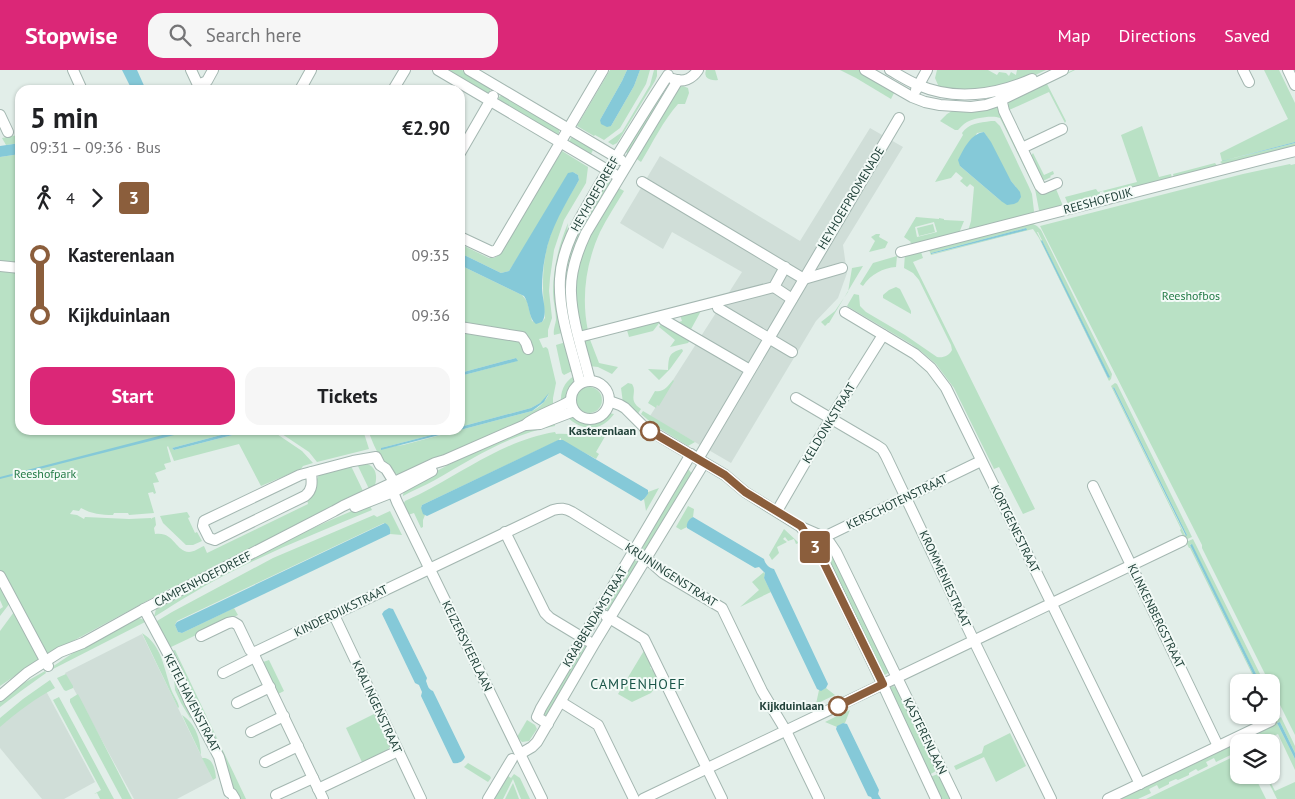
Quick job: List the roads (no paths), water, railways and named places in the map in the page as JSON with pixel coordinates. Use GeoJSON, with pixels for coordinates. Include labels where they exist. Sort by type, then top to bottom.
{"type":"FeatureCollection","features":[{"type":"Feature","properties":{"kind":"street"},"geometry":{"type":"LineString","coordinates":[[73,70],[80,85]]}},
{"type":"Feature","properties":{"kind":"street"},"geometry":{"type":"LineString","coordinates":[[190,70],[198,85]]}},
{"type":"Feature","properties":{"kind":"street"},"geometry":{"type":"LineString","coordinates":[[202,85],[213,70]]}},
{"type":"Feature","properties":{"kind":"street"},"geometry":{"type":"LineString","coordinates":[[303,85],[311,70]]}},
{"type":"Feature","properties":{"kind":"street"},"geometry":{"type":"LineString","coordinates":[[396,85],[405,70]]}},
{"type":"Feature","properties":{"kind":"street"},"geometry":{"type":"LineString","coordinates":[[438,70],[463,85]]}},
{"type":"Feature","properties":{"kind":"street"},"geometry":{"type":"LineString","coordinates":[[468,70],[627,164]]}},
{"type":"Feature","properties":{"kind":"street"},"geometry":{"type":"LineString","coordinates":[[465,239],[492,252],[497,250],[603,70]]}},
{"type":"Feature","properties":{"kind":"street"},"geometry":{"type":"LineString","coordinates":[[666,72],[678,80],[689,79],[698,70]]}},
{"type":"Feature","properties":{"kind":"street"},"geometry":{"type":"LineString","coordinates":[[865,70],[912,98],[940,105],[971,107],[986,105],[1000,95],[1051,70]]}},
{"type":"Feature","properties":{"kind":"street"},"geometry":{"type":"LineString","coordinates":[[890,70],[919,85],[942,92],[970,95],[1000,95],[1063,70]]}},
{"type":"Feature","properties":{"kind":"street"},"geometry":{"type":"LineString","coordinates":[[912,98],[927,70]]}},
{"type":"Feature","properties":{"kind":"street"},"geometry":{"type":"LineString","coordinates":[[1243,70],[1249,82]]}},
{"type":"Feature","properties":{"kind":"street"},"geometry":{"type":"LineString","coordinates":[[1288,70],[1295,84]]}},
{"type":"Feature","properties":{"kind":"street","name":"HEYHOEFDREEF"},"geometry":{"type":"LineString","coordinates":[[585,382],[564,319],[560,300],[560,278],[563,261],[571,235],[666,72]]}},
{"type":"Feature","properties":{"kind":"street","name":"HEYHOEFDREEF"},"geometry":{"type":"LineString","coordinates":[[585,382],[571,291],[576,256],[586,233],[678,80]]}},
{"type":"Feature","properties":{"kind":"street"},"geometry":{"type":"LineString","coordinates":[[465,86],[620,177]]}},
{"type":"Feature","properties":{"kind":"street"},"geometry":{"type":"LineString","coordinates":[[465,144],[498,88]]}},
{"type":"Feature","properties":{"kind":"street"},"geometry":{"type":"LineString","coordinates":[[1000,95],[1004,111],[1040,186],[1043,188],[1057,183]]}},
{"type":"Feature","properties":{"kind":"street"},"geometry":{"type":"LineString","coordinates":[[0,116],[8,132]]}},
{"type":"Feature","properties":{"kind":"street","name":"HEYHOEFPROMENADE"},"geometry":{"type":"LineString","coordinates":[[698,459],[899,118]]}},
{"type":"Feature","properties":{"kind":"street"},"geometry":{"type":"LineString","coordinates":[[1022,148],[1062,129]]}},
{"type":"Feature","properties":{"kind":"street","name":"REESHOFDIJK"},"geometry":{"type":"LineString","coordinates":[[901,252],[1295,151]]}},
{"type":"Feature","properties":{"kind":"street"},"geometry":{"type":"LineString","coordinates":[[642,182],[804,279],[842,268]]}},
{"type":"Feature","properties":{"kind":"street"},"geometry":{"type":"LineString","coordinates":[[0,266],[15,268]]}},
{"type":"Feature","properties":{"kind":"street"},"geometry":{"type":"LineString","coordinates":[[579,337],[720,304],[774,287],[785,268]]}},
{"type":"Feature","properties":{"kind":"street"},"geometry":{"type":"LineString","coordinates":[[774,287],[792,299]]}},
{"type":"Feature","properties":{"kind":"street"},"geometry":{"type":"LineString","coordinates":[[720,304],[792,352]]}},
{"type":"Feature","properties":{"kind":"street","name":"KORTGENESTRAAT"},"geometry":{"type":"LineString","coordinates":[[845,312],[915,354],[932,368],[946,388],[1140,784]]}},
{"type":"Feature","properties":{"kind":"street"},"geometry":{"type":"LineString","coordinates":[[663,316],[664,320],[750,370]]}},
{"type":"Feature","properties":{"kind":"street"},"geometry":{"type":"LineString","coordinates":[[465,329],[522,337],[528,349]]}},
{"type":"Feature","properties":{"kind":"street","name":"KELDONKSTRAAT"},"geometry":{"type":"LineString","coordinates":[[777,511],[831,418],[883,335]]}},
{"type":"Feature","properties":{"kind":"street"},"geometry":{"type":"LineString","coordinates":[[585,382],[598,383],[608,395],[607,406],[602,415],[596,418],[590,419],[578,416],[572,406],[573,391],[585,382]]}},
{"type":"Feature","properties":{"kind":"street","name":"KROMMENIESTRAAT"},"geometry":{"type":"LineString","coordinates":[[796,398],[882,449],[1051,799]]}},
{"type":"Feature","properties":{"kind":"street","name":"CAMPENHOEFDREEF"},"geometry":{"type":"LineString","coordinates":[[0,696],[14,684],[30,677],[47,664],[62,658],[72,648],[334,511],[345,511],[390,487],[437,468],[445,460],[525,425],[533,419],[551,411],[572,406]]}},
{"type":"Feature","properties":{"kind":"street","name":"KASTERENLAAN"},"geometry":{"type":"LineString","coordinates":[[607,406],[630,414],[644,427],[725,475],[745,492],[801,526],[824,537],[836,552],[956,799]]}},
{"type":"Feature","properties":{"kind":"street"},"geometry":{"type":"LineString","coordinates":[[311,472],[312,487],[310,493],[215,540],[208,538],[203,526],[204,521],[300,475],[311,472],[353,461],[376,457],[380,465],[386,469],[390,487]]}},
{"type":"Feature","properties":{"kind":"street","name":"KRABBENDAMSTRAAT"},"geometry":{"type":"LineString","coordinates":[[548,724],[537,717],[634,551],[698,459]]}},
{"type":"Feature","properties":{"kind":"street","name":"KRABBENDAMSTRAAT"},"geometry":{"type":"LineString","coordinates":[[516,756],[537,742],[646,558],[698,459]]}},
{"type":"Feature","properties":{"kind":"street","name":"KERSCHOTENSTRAAT"},"geometry":{"type":"LineString","coordinates":[[812,542],[982,461]]}},
{"type":"Feature","properties":{"kind":"street","name":"KLINKENBERGSTRAAT"},"geometry":{"type":"LineString","coordinates":[[1093,486],[1218,746]]}},
{"type":"Feature","properties":{"kind":"street","name":"KEIZERSVEERLAAN"},"geometry":{"type":"LineString","coordinates":[[390,487],[430,568],[516,756],[542,799]]}},
{"type":"Feature","properties":{"kind":"street","name":"KRUININGENSTRAAT"},"geometry":{"type":"LineString","coordinates":[[430,568],[553,510],[564,508],[646,558],[663,573],[722,608],[762,691],[786,731],[819,799]]}},
{"type":"Feature","properties":{"kind":"street","name":"KASTERENLAAN"},"geometry":{"type":"LineString","coordinates":[[801,526],[820,555],[883,684],[936,799]]}},
{"type":"Feature","properties":{"kind":"street"},"geometry":{"type":"LineString","coordinates":[[505,532],[545,613],[550,618],[594,644]]}},
{"type":"Feature","properties":{"kind":"street"},"geometry":{"type":"LineString","coordinates":[[643,799],[1182,541]]}},
{"type":"Feature","properties":{"kind":"street","name":"KINDERDIJKSTRAAT"},"geometry":{"type":"LineString","coordinates":[[222,673],[254,655],[430,568]]}},
{"type":"Feature","properties":{"kind":"street"},"geometry":{"type":"LineString","coordinates":[[0,576],[47,664]]}},
{"type":"Feature","properties":{"kind":"street","name":"KETELHAVENSTRAAT"},"geometry":{"type":"LineString","coordinates":[[144,609],[219,757],[232,795]]}},
{"type":"Feature","properties":{"kind":"street"},"geometry":{"type":"LineString","coordinates":[[599,611],[644,639],[722,799]]}},
{"type":"Feature","properties":{"kind":"street","name":"KRALINGENSTRAAT"},"geometry":{"type":"LineString","coordinates":[[334,615],[421,799]]}},
{"type":"Feature","properties":{"kind":"street"},"geometry":{"type":"LineString","coordinates":[[201,636],[228,623],[233,622],[238,625],[270,687],[323,799]]}},
{"type":"Feature","properties":{"kind":"street"},"geometry":{"type":"LineString","coordinates":[[237,702],[270,687]]}},
{"type":"Feature","properties":{"kind":"street"},"geometry":{"type":"LineString","coordinates":[[561,702],[598,725],[634,799]]}},
{"type":"Feature","properties":{"kind":"street"},"geometry":{"type":"LineString","coordinates":[[251,732],[284,716]]}},
{"type":"Feature","properties":{"kind":"street"},"geometry":{"type":"LineString","coordinates":[[1108,799],[1265,724]]}},
{"type":"Feature","properties":{"kind":"street"},"geometry":{"type":"LineString","coordinates":[[265,762],[298,746]]}},
{"type":"Feature","properties":{"kind":"street"},"geometry":{"type":"LineString","coordinates":[[318,789],[398,751]]}},
{"type":"Feature","properties":{"kind":"street"},"geometry":{"type":"LineString","coordinates":[[488,799],[516,756]]}},
{"type":"Feature","properties":{"kind":"street"},"geometry":{"type":"LineString","coordinates":[[276,795],[313,778]]}},
{"type":"Feature","properties":{"kind":"water"},"geometry":{"type":"Polygon","coordinates":[[[122,70],[137,70],[144,85],[130,85],[122,70]]]}},
{"type":"Feature","properties":{"kind":"water"},"geometry":{"type":"Polygon","coordinates":[[[627,70],[640,70],[634,86],[611,126],[607,127],[601,124],[600,120],[627,70]]]}},
{"type":"Feature","properties":{"kind":"water"},"geometry":{"type":"Polygon","coordinates":[[[984,132],[1011,181],[1020,192],[1021,197],[1014,204],[1007,205],[1001,201],[960,166],[958,160],[968,143],[979,133],[984,132]]]}},
{"type":"Feature","properties":{"kind":"water"},"geometry":{"type":"Polygon","coordinates":[[[1295,142],[1295,143],[1237,157],[1295,142]]]}},
{"type":"Feature","properties":{"kind":"water"},"geometry":{"type":"Polygon","coordinates":[[[15,144],[15,155],[0,157],[0,146],[15,144]]]}},
{"type":"Feature","properties":{"kind":"water"},"geometry":{"type":"Polygon","coordinates":[[[573,172],[578,175],[579,180],[559,217],[547,246],[542,280],[545,315],[542,322],[536,324],[533,321],[524,296],[465,267],[465,255],[501,273],[509,271],[568,173],[573,172]]]}},
{"type":"Feature","properties":{"kind":"water"},"geometry":{"type":"Polygon","coordinates":[[[1026,228],[1027,230],[931,254],[931,253],[1026,228]]]}},
{"type":"Feature","properties":{"kind":"water"},"geometry":{"type":"Polygon","coordinates":[[[1041,241],[1110,377],[1108,378],[1041,241]]]}},
{"type":"Feature","properties":{"kind":"water"},"geometry":{"type":"Polygon","coordinates":[[[516,358],[518,361],[465,375],[465,372],[516,358]]]}},
{"type":"Feature","properties":{"kind":"water"},"geometry":{"type":"Polygon","coordinates":[[[1113,388],[1187,535],[1186,536],[1113,388]]]}},
{"type":"Feature","properties":{"kind":"water"},"geometry":{"type":"Polygon","coordinates":[[[549,393],[544,402],[532,411],[465,429],[465,426],[531,408],[540,403],[549,393]]]}},
{"type":"Feature","properties":{"kind":"water"},"geometry":{"type":"Polygon","coordinates":[[[163,435],[174,435],[0,479],[0,477],[163,435]]]}},
{"type":"Feature","properties":{"kind":"water"},"geometry":{"type":"Polygon","coordinates":[[[221,435],[232,435],[174,450],[172,448],[221,435]]]}},
{"type":"Feature","properties":{"kind":"water"},"geometry":{"type":"Polygon","coordinates":[[[432,435],[440,435],[381,450],[381,448],[432,435]]]}},
{"type":"Feature","properties":{"kind":"water"},"geometry":{"type":"Polygon","coordinates":[[[558,440],[563,440],[648,490],[648,494],[641,501],[560,453],[427,516],[423,514],[422,505],[558,440]]]}},
{"type":"Feature","properties":{"kind":"water"},"geometry":{"type":"Polygon","coordinates":[[[693,517],[764,559],[770,568],[774,569],[828,684],[826,688],[821,691],[817,689],[764,578],[765,573],[759,567],[755,568],[687,528],[688,521],[693,517]]]}},
{"type":"Feature","properties":{"kind":"water"},"geometry":{"type":"Polygon","coordinates":[[[385,523],[389,527],[390,534],[182,633],[178,632],[175,625],[177,622],[385,523]]]}},
{"type":"Feature","properties":{"kind":"water"},"geometry":{"type":"Polygon","coordinates":[[[1192,544],[1256,674],[1253,674],[1190,545],[1192,544]]]}},
{"type":"Feature","properties":{"kind":"water"},"geometry":{"type":"Polygon","coordinates":[[[389,608],[393,609],[427,678],[428,687],[433,691],[465,757],[460,762],[453,763],[421,696],[422,692],[419,685],[415,683],[382,614],[389,608]]]}},
{"type":"Feature","properties":{"kind":"water"},"geometry":{"type":"Polygon","coordinates":[[[1280,722],[1295,753],[1295,759],[1278,724],[1280,724],[1280,722]]]}},
{"type":"Feature","properties":{"kind":"water"},"geometry":{"type":"Polygon","coordinates":[[[843,723],[847,724],[879,790],[878,794],[881,799],[872,799],[868,796],[836,729],[837,726],[843,723]]]}},
{"type":"Feature","properties":{"kind":"place","name":"Kasterenlaan"},"geometry":{"type":"Point","coordinates":[650,431]}},
{"type":"Feature","properties":{"kind":"place","name":"Kijkduinlaan"},"geometry":{"type":"Point","coordinates":[838,706]}},
{"type":"Feature","properties":{"kind":"district","name":"CAMPENHOEF"},"geometry":{"type":"Point","coordinates":[638,684]}},
{"type":"Feature","properties":{"kind":"park label","name":"Reeshofbos"},"geometry":{"type":"Point","coordinates":[1191,296]}},
{"type":"Feature","properties":{"kind":"park label","name":"Reeshofpark"},"geometry":{"type":"Point","coordinates":[45,474]}}]}
